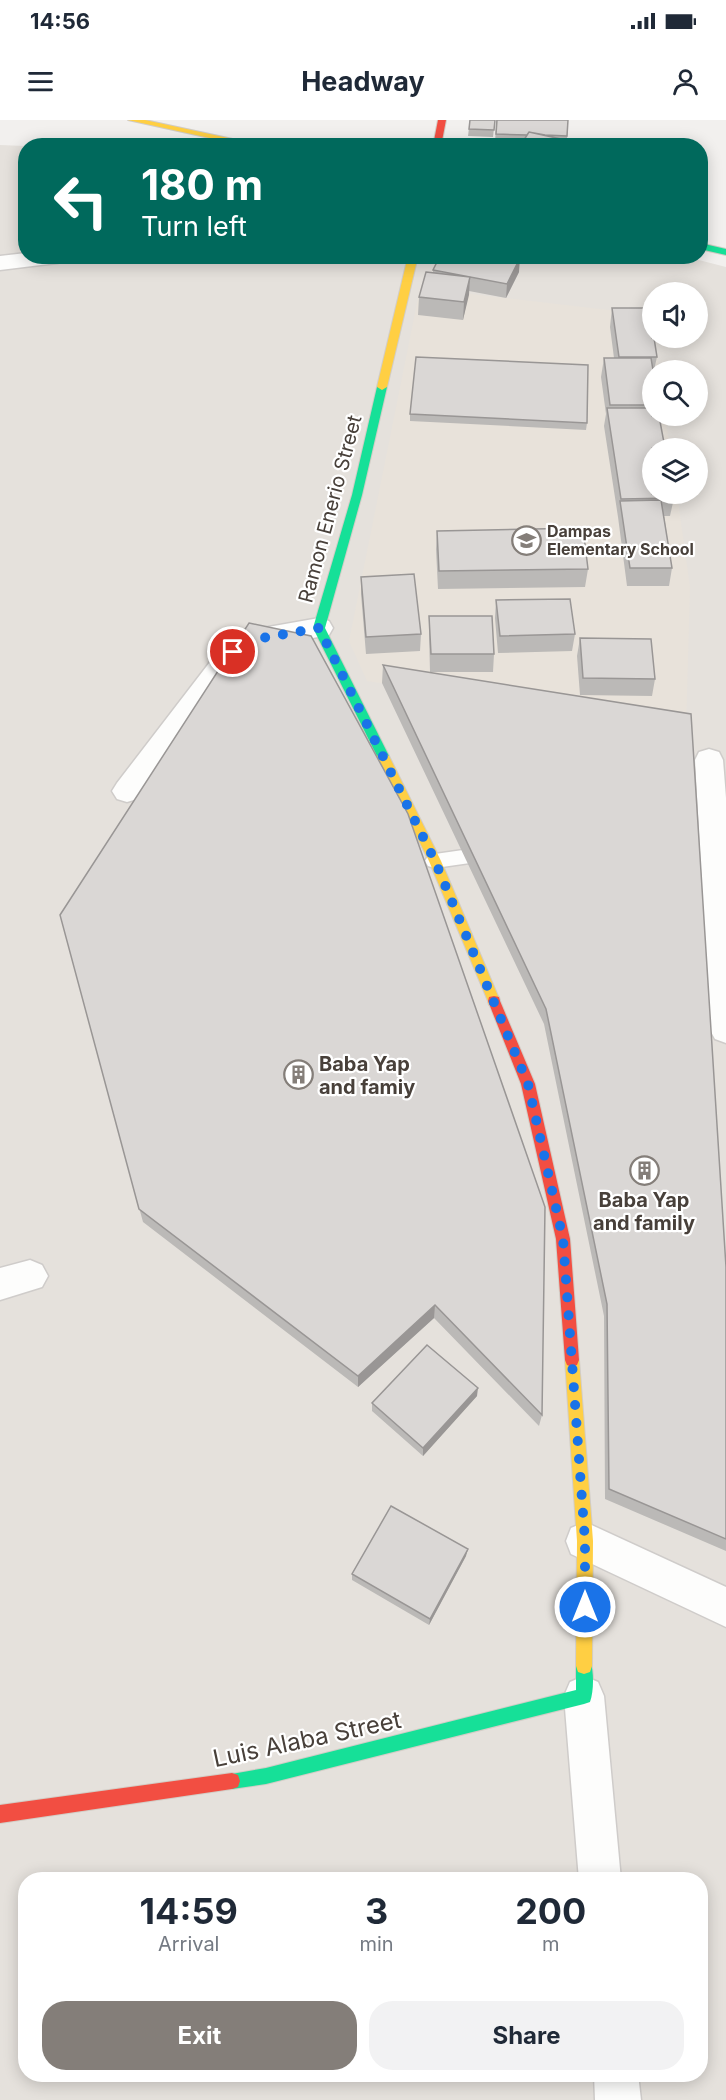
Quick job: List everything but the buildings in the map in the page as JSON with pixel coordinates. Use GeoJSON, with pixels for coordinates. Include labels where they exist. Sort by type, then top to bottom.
{"type":"FeatureCollection","features":[{"type":"Feature","properties":{"kind":"street"},"geometry":{"type":"LineString","coordinates":[[132,120],[210,138]]}},
{"type":"Feature","properties":{"kind":"street"},"geometry":{"type":"LineString","coordinates":[[439,138],[442,120]]}},
{"type":"Feature","properties":{"kind":"street"},"geometry":{"type":"LineString","coordinates":[[708,248],[726,252]]}},
{"type":"Feature","properties":{"kind":"street"},"geometry":{"type":"LineString","coordinates":[[0,263],[18,261]]}},
{"type":"Feature","properties":{"kind":"street","name":"Ramon Enerio Street"},"geometry":{"type":"LineString","coordinates":[[411,264],[357,495],[319,628],[435,861],[528,1084],[561,1228],[585,1541],[584,1696]]}},
{"type":"Feature","properties":{"kind":"street"},"geometry":{"type":"LineString","coordinates":[[127,791],[233,652],[251,640],[319,628]]}},
{"type":"Feature","properties":{"kind":"street"},"geometry":{"type":"LineString","coordinates":[[709,760],[726,1030]]}},
{"type":"Feature","properties":{"kind":"street"},"geometry":{"type":"LineString","coordinates":[[585,1541],[726,1607]]}},
{"type":"Feature","properties":{"kind":"street"},"geometry":{"type":"LineString","coordinates":[[584,1696],[599,1872]]}},
{"type":"Feature","properties":{"kind":"street","name":"Luis Alaba Street"},"geometry":{"type":"LineString","coordinates":[[0,1814],[266,1776],[584,1696]]}},
{"type":"Feature","properties":{"kind":"street"},"geometry":{"type":"LineString","coordinates":[[617,2082],[618,2100]]}},
{"type":"Feature","properties":{"kind":"lane"},"geometry":{"type":"LineString","coordinates":[[435,861],[513,852]]}},
{"type":"Feature","properties":{"kind":"shaded area"},"geometry":{"type":"Polygon","coordinates":[[[0,145],[18,146],[18,264],[708,262],[726,267],[726,2100],[0,2100],[0,145]]]}},
{"type":"Feature","properties":{"kind":"shaded area","name":"Dampas Elementary School"},"geometry":{"type":"Polygon","coordinates":[[[420,288],[642,314],[642,348],[656,348],[658,360],[642,360],[642,426],[667,426],[668,438],[642,438],[642,504],[678,504],[690,587],[686,731],[367,681],[349,641],[420,288]]]}},
{"type":"Feature","properties":{"kind":"traffic: fast"},"geometry":{"type":"LineString","coordinates":[[708,248],[726,252]]}},
{"type":"Feature","properties":{"kind":"traffic: fast"},"geometry":{"type":"LineString","coordinates":[[382,387],[357,495],[319,628],[383,756]]}},
{"type":"Feature","properties":{"kind":"traffic: fast"},"geometry":{"type":"LineString","coordinates":[[232,1781],[266,1776],[584,1696],[584,1666]]}},
{"type":"Feature","properties":{"kind":"traffic: slow"},"geometry":{"type":"LineString","coordinates":[[132,120],[221,138]]}},
{"type":"Feature","properties":{"kind":"traffic: slow"},"geometry":{"type":"LineString","coordinates":[[382,387],[411,264]]}},
{"type":"Feature","properties":{"kind":"traffic: slow"},"geometry":{"type":"LineString","coordinates":[[383,756],[435,861],[494,1001]]}},
{"type":"Feature","properties":{"kind":"traffic: slow"},"geometry":{"type":"LineString","coordinates":[[572,1360],[585,1541],[584,1666]]}},
{"type":"Feature","properties":{"kind":"traffic: jam"},"geometry":{"type":"LineString","coordinates":[[439,138],[442,120]]}},
{"type":"Feature","properties":{"kind":"traffic: jam"},"geometry":{"type":"LineString","coordinates":[[494,1001],[528,1084],[563,1239],[572,1360]]}},
{"type":"Feature","properties":{"kind":"traffic: jam"},"geometry":{"type":"LineString","coordinates":[[0,1814],[232,1781]]}},
{"type":"Feature","properties":{"kind":"place","name":"Dampas Elementary School"},"geometry":{"type":"Point","coordinates":[526,540]}},
{"type":"Feature","properties":{"kind":"place","name":"Baba Yap and famiy"},"geometry":{"type":"Point","coordinates":[298,1075]}},
{"type":"Feature","properties":{"kind":"place","name":"Baba Yap and family"},"geometry":{"type":"Point","coordinates":[644,1170]}},
{"type":"Feature","properties":{"kind":"route"},"geometry":{"type":"LineString","coordinates":[[233,652],[251,640],[319,628],[435,861],[528,1084],[563,1239],[585,1541],[585,1607]]}}]}
